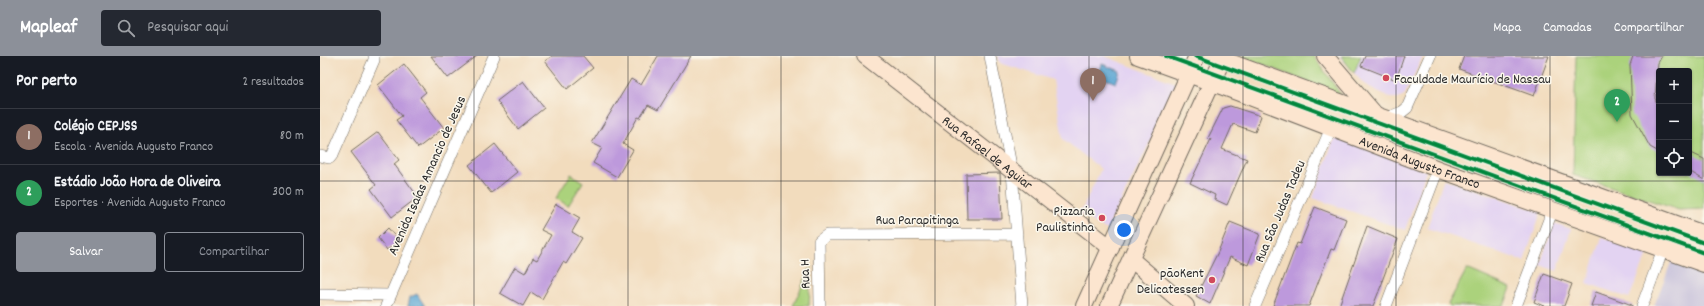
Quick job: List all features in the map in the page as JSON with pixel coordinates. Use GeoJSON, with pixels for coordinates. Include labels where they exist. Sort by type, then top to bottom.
{"type":"FeatureCollection","features":[{"type":"Feature","properties":{"kind":"main road","name":"Rua Rafael de Aguiar"},"geometry":{"type":"LineString","coordinates":[[865,56],[1111,248]]}},
{"type":"Feature","properties":{"kind":"main road","name":"Avenida Augusto Franco"},"geometry":{"type":"LineString","coordinates":[[1138,56],[1211,82],[1438,169],[1704,264]]}},
{"type":"Feature","properties":{"kind":"main road"},"geometry":{"type":"LineString","coordinates":[[1084,306],[1197,56]]}},
{"type":"Feature","properties":{"kind":"main road"},"geometry":{"type":"LineString","coordinates":[[1325,56],[1380,116]]}},
{"type":"Feature","properties":{"kind":"main road","name":"Avenida Augusto Franco"},"geometry":{"type":"LineString","coordinates":[[1220,57],[1704,234]]}},
{"type":"Feature","properties":{"kind":"main road"},"geometry":{"type":"LineString","coordinates":[[1110,306],[1211,82],[1220,57]]}},
{"type":"Feature","properties":{"kind":"main road"},"geometry":{"type":"LineString","coordinates":[[1132,260],[1186,306]]}},
{"type":"Feature","properties":{"kind":"street","name":"Avenida Isaías Amancio de Jesus"},"geometry":{"type":"LineString","coordinates":[[386,306],[389,295],[434,197],[494,56]]}},
{"type":"Feature","properties":{"kind":"street"},"geometry":{"type":"LineString","coordinates":[[990,56],[1012,171],[1022,306]]}},
{"type":"Feature","properties":{"kind":"street"},"geometry":{"type":"LineString","coordinates":[[1380,116],[1402,112],[1407,108],[1430,56]]}},
{"type":"Feature","properties":{"kind":"street"},"geometry":{"type":"LineString","coordinates":[[323,157],[330,158],[333,154],[374,58]]}},
{"type":"Feature","properties":{"kind":"street","name":"Rua São Judas Tadeu"},"geometry":{"type":"LineString","coordinates":[[1255,306],[1331,128]]}},
{"type":"Feature","properties":{"kind":"street"},"geometry":{"type":"LineString","coordinates":[[1386,306],[1438,169]]}},
{"type":"Feature","properties":{"kind":"street"},"geometry":{"type":"LineString","coordinates":[[1516,306],[1553,209]]}},
{"type":"Feature","properties":{"kind":"street","name":"Rua Parapitinga"},"geometry":{"type":"LineString","coordinates":[[819,241],[827,235],[1017,234]]}},
{"type":"Feature","properties":{"kind":"street","name":"Rua H"},"geometry":{"type":"LineString","coordinates":[[819,241],[820,306]]}},
{"type":"Feature","properties":{"kind":"street"},"geometry":{"type":"LineString","coordinates":[[1642,306],[1663,249]]}},
{"type":"Feature","properties":{"kind":"street"},"geometry":{"type":"LineString","coordinates":[[320,294],[389,295]]}},
{"type":"Feature","properties":{"kind":"shaded area"},"geometry":{"type":"Polygon","coordinates":[[[998,56],[1104,56],[1178,84],[1107,230],[1080,214],[1101,169],[1063,139],[1053,80],[1000,63],[998,56]]]}},
{"type":"Feature","properties":{"kind":"shaded area","name":"Faculdade Maurício de Nassau"},"geometry":{"type":"Polygon","coordinates":[[[1339,56],[1423,56],[1405,94],[1400,98],[1391,98],[1364,84],[1339,56]]]}},
{"type":"Feature","properties":{"kind":"shaded area"},"geometry":{"type":"Polygon","coordinates":[[[1335,136],[1426,171],[1405,230],[1313,198],[1335,136]]]}},
{"type":"Feature","properties":{"kind":"shaded area"},"geometry":{"type":"Polygon","coordinates":[[[1444,179],[1541,212],[1524,261],[1427,228],[1444,179]]]}},
{"type":"Feature","properties":{"kind":"shaded area"},"geometry":{"type":"Polygon","coordinates":[[[1554,223],[1571,229],[1557,271],[1540,265],[1554,223]]]}},
{"type":"Feature","properties":{"kind":"shaded area"},"geometry":{"type":"Polygon","coordinates":[[[1602,237],[1648,254],[1629,298],[1587,283],[1602,237]]]}},
{"type":"Feature","properties":{"kind":"shaded area"},"geometry":{"type":"Polygon","coordinates":[[[1672,260],[1704,272],[1704,306],[1654,306],[1672,260]]]}},
{"type":"Feature","properties":{"kind":"green space"},"geometry":{"type":"Polygon","coordinates":[[[1241,56],[1314,56],[1341,95],[1241,56]]]}},
{"type":"Feature","properties":{"kind":"green space"},"geometry":{"type":"Polygon","coordinates":[[[1341,56],[1361,56],[1354,73],[1341,56]]]}},
{"type":"Feature","properties":{"kind":"green space"},"geometry":{"type":"Polygon","coordinates":[[[1576,56],[1704,56],[1704,209],[1679,210],[1573,175],[1576,56]]]}},
{"type":"Feature","properties":{"kind":"green space"},"geometry":{"type":"Polygon","coordinates":[[[571,174],[583,182],[568,206],[556,198],[571,174]]]}},
{"type":"Feature","properties":{"kind":"green space"},"geometry":{"type":"Polygon","coordinates":[[[811,266],[809,306],[793,306],[811,266]]]}},
{"type":"Feature","properties":{"kind":"green space"},"geometry":{"type":"Polygon","coordinates":[[[1467,269],[1511,288],[1504,306],[1450,306],[1448,304],[1467,269]]]}},
{"type":"Feature","properties":{"kind":"water"},"geometry":{"type":"Polygon","coordinates":[[[1102,64],[1120,71],[1116,83],[1098,76],[1102,64]]]}},
{"type":"Feature","properties":{"kind":"water"},"geometry":{"type":"Polygon","coordinates":[[[417,294],[425,306],[408,306],[410,297],[417,294]]]}},
{"type":"Feature","properties":{"kind":"building"},"geometry":{"type":"Polygon","coordinates":[[[431,56],[477,56],[448,78],[431,56]]]}},
{"type":"Feature","properties":{"kind":"building"},"geometry":{"type":"Polygon","coordinates":[[[552,56],[583,56],[593,68],[567,89],[545,61],[552,56]]]}},
{"type":"Feature","properties":{"kind":"building"},"geometry":{"type":"Polygon","coordinates":[[[658,56],[691,56],[658,110],[648,105],[640,118],[638,117],[623,144],[633,150],[617,177],[593,163],[602,148],[592,143],[631,79],[641,85],[658,56]]]}},
{"type":"Feature","properties":{"kind":"building","name":"Faculdade Maurício de Nassau"},"geometry":{"type":"Polygon","coordinates":[[[1365,56],[1404,56],[1396,80],[1361,66],[1365,56]]]}},
{"type":"Feature","properties":{"kind":"building"},"geometry":{"type":"Polygon","coordinates":[[[1464,56],[1549,56],[1534,96],[1459,69],[1464,56]]]}},
{"type":"Feature","properties":{"kind":"building"},"geometry":{"type":"Polygon","coordinates":[[[1633,56],[1662,56],[1658,63],[1658,68],[1656,68],[1656,150],[1650,147],[1632,114],[1630,65],[1633,56]]]}},
{"type":"Feature","properties":{"kind":"building"},"geometry":{"type":"Polygon","coordinates":[[[404,64],[426,92],[420,97],[444,128],[418,148],[396,120],[402,116],[378,85],[404,64]]]}},
{"type":"Feature","properties":{"kind":"building"},"geometry":{"type":"Polygon","coordinates":[[[523,81],[544,108],[518,129],[497,101],[523,81]]]}},
{"type":"Feature","properties":{"kind":"building"},"geometry":{"type":"Polygon","coordinates":[[[1230,106],[1261,116],[1255,132],[1233,124],[1222,149],[1247,159],[1227,205],[1214,199],[1215,195],[1190,183],[1211,139],[1208,138],[1223,108],[1230,106]]]}},
{"type":"Feature","properties":{"kind":"building"},"geometry":{"type":"Polygon","coordinates":[[[378,132],[399,160],[394,164],[418,197],[392,217],[371,189],[376,185],[351,152],[378,132]]]}},
{"type":"Feature","properties":{"kind":"building"},"geometry":{"type":"Polygon","coordinates":[[[495,144],[517,172],[491,193],[469,165],[495,144]]]}},
{"type":"Feature","properties":{"kind":"building"},"geometry":{"type":"Polygon","coordinates":[[[1692,153],[1704,159],[1704,180],[1692,173],[1692,153]]]}},
{"type":"Feature","properties":{"kind":"building"},"geometry":{"type":"Polygon","coordinates":[[[1000,173],[1002,219],[967,219],[966,174],[1000,173]]]}},
{"type":"Feature","properties":{"kind":"building"},"geometry":{"type":"Polygon","coordinates":[[[556,204],[580,218],[572,232],[582,238],[566,264],[563,262],[542,299],[531,292],[523,306],[500,293],[515,267],[525,273],[533,258],[537,260],[551,235],[541,230],[556,204]]]}},
{"type":"Feature","properties":{"kind":"building"},"geometry":{"type":"Polygon","coordinates":[[[1315,207],[1346,219],[1334,250],[1331,249],[1309,306],[1273,306],[1297,243],[1300,244],[1315,207]]]}},
{"type":"Feature","properties":{"kind":"building"},"geometry":{"type":"Polygon","coordinates":[[[1230,222],[1260,234],[1248,265],[1230,257],[1210,304],[1196,296],[1218,252],[1230,222]]]}},
{"type":"Feature","properties":{"kind":"building"},"geometry":{"type":"Polygon","coordinates":[[[1367,226],[1398,239],[1373,306],[1339,306],[1367,226]]]}},
{"type":"Feature","properties":{"kind":"building"},"geometry":{"type":"Polygon","coordinates":[[[388,228],[400,242],[387,250],[378,238],[388,228]]]}},
{"type":"Feature","properties":{"kind":"building"},"geometry":{"type":"Polygon","coordinates":[[[1544,274],[1572,284],[1564,306],[1544,306],[1534,302],[1544,274]]]}},
{"type":"Feature","properties":{"kind":"building"},"geometry":{"type":"Polygon","coordinates":[[[1596,292],[1632,305],[1632,306],[1591,306],[1596,292]]]}},
{"type":"Feature","properties":{"kind":"cycle path"},"geometry":{"type":"LineString","coordinates":[[1166,56],[1704,253]]}},
{"type":"Feature","properties":{"kind":"cycle path"},"geometry":{"type":"LineString","coordinates":[[1195,56],[1704,243]]}},
{"type":"Feature","properties":{"kind":"place","name":"Faculdade Maurício de Nassau"},"geometry":{"type":"Point","coordinates":[1386,78]}},
{"type":"Feature","properties":{"kind":"place","name":"Colégio CEPJSS"},"geometry":{"type":"Point","coordinates":[1093,101]}},
{"type":"Feature","properties":{"kind":"place","name":"Estádio João Hora de Oliveira"},"geometry":{"type":"Point","coordinates":[1617,122]}},
{"type":"Feature","properties":{"kind":"place","name":"Pizzaria Paulistinha"},"geometry":{"type":"Point","coordinates":[1102,218]}},
{"type":"Feature","properties":{"kind":"place","name":"pãoKent Delicatessen"},"geometry":{"type":"Point","coordinates":[1212,280]}}]}
